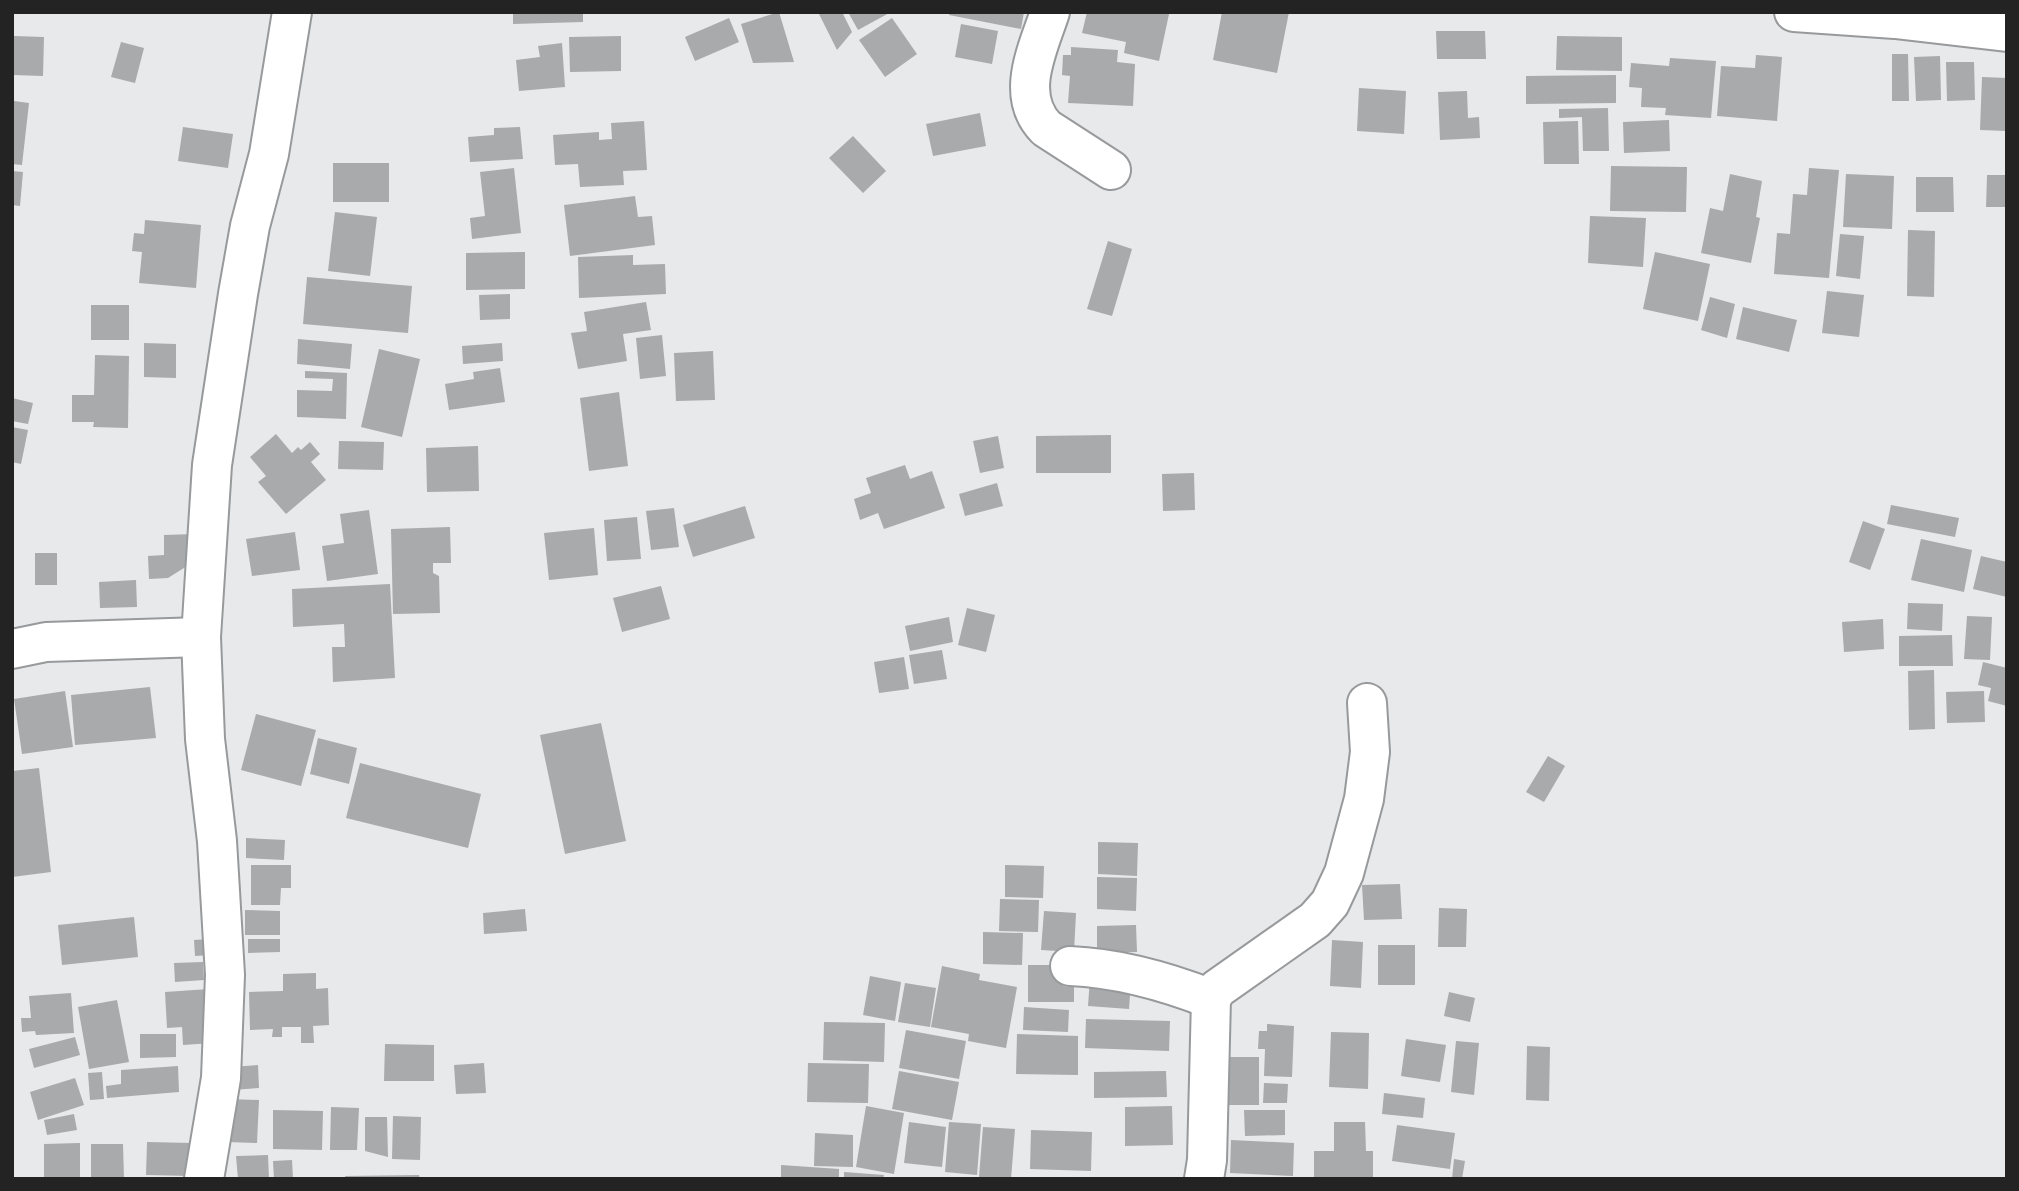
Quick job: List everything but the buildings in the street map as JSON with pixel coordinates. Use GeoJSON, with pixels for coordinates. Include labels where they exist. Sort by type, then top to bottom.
{"type":"FeatureCollection","features":[{"type":"Feature","properties":{"kind":"street"},"geometry":{"type":"LineString","coordinates":[[204,1179],[221,1078],[225,975],[217,841],[205,739],[201,637],[212,465],[250,226],[269,154],[292,12]]}},
{"type":"Feature","properties":{"kind":"street"},"geometry":{"type":"LineString","coordinates":[[1050,12],[1029,83],[1033,108],[1046,128],[1111,170]]}},
{"type":"Feature","properties":{"kind":"street"},"geometry":{"type":"LineString","coordinates":[[1794,12],[1895,19],[2007,32]]}},
{"type":"Feature","properties":{"kind":"street"},"geometry":{"type":"LineString","coordinates":[[12,649],[46,642],[201,637]]}},
{"type":"Feature","properties":{"kind":"street"},"geometry":{"type":"LineString","coordinates":[[1204,1179],[1207,1160],[1211,999],[1217,989],[1315,920],[1330,902],[1344,873],[1364,799],[1370,752],[1367,703]]}},
{"type":"Feature","properties":{"kind":"street"},"geometry":{"type":"LineString","coordinates":[[1070,966],[1099,967],[1130,973],[1174,984],[1211,999]]}}]}
